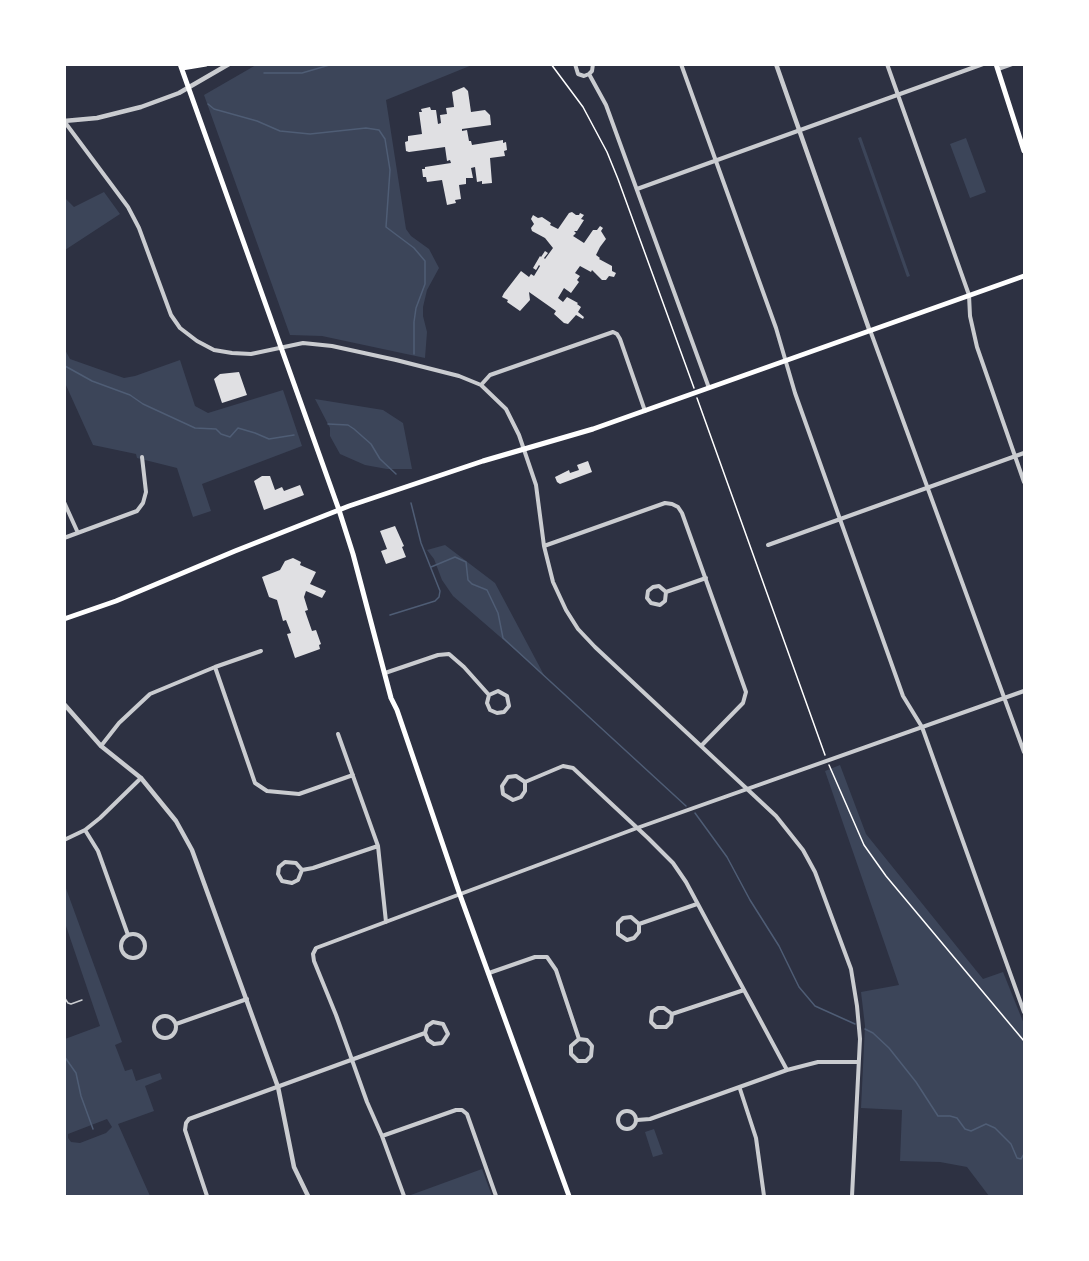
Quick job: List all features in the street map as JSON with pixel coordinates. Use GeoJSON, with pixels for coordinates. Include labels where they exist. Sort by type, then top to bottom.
{"type":"FeatureCollection","features":[{"type":"Feature","properties":{"kind":"main road"},"geometry":{"type":"LineString","coordinates":[[206,64],[181,66],[339,510],[391,698],[569,1197]]}},
{"type":"Feature","properties":{"kind":"main road"},"geometry":{"type":"LineString","coordinates":[[997,67],[1024,151]]}},
{"type":"Feature","properties":{"kind":"main road"},"geometry":{"type":"LineString","coordinates":[[64,620],[339,510],[435,476],[593,429],[869,329],[1024,276]]}},
{"type":"Feature","properties":{"kind":"street"},"geometry":{"type":"LineString","coordinates":[[64,121],[97,118],[128,111],[173,95],[229,64]]}},
{"type":"Feature","properties":{"kind":"street"},"geometry":{"type":"LineString","coordinates":[[575,64],[578,74],[584,75],[589,74],[593,64]]}},
{"type":"Feature","properties":{"kind":"street"},"geometry":{"type":"LineString","coordinates":[[681,64],[903,696],[922,727],[1024,1012]]}},
{"type":"Feature","properties":{"kind":"street"},"geometry":{"type":"LineString","coordinates":[[776,64],[869,329],[1024,752]]}},
{"type":"Feature","properties":{"kind":"street"},"geometry":{"type":"LineString","coordinates":[[887,64],[969,295],[973,333],[1024,482]]}},
{"type":"Feature","properties":{"kind":"street"},"geometry":{"type":"LineString","coordinates":[[637,189],[983,64]]}},
{"type":"Feature","properties":{"kind":"street"},"geometry":{"type":"LineString","coordinates":[[997,67],[1012,64]]}},
{"type":"Feature","properties":{"kind":"street"},"geometry":{"type":"LineString","coordinates":[[589,74],[606,105],[709,388]]}},
{"type":"Feature","properties":{"kind":"street"},"geometry":{"type":"LineString","coordinates":[[64,121],[128,207],[139,228],[171,315],[180,328],[197,341],[214,350],[251,354],[303,343],[332,346],[429,368],[481,385],[506,409],[517,429],[538,493],[544,546],[553,582],[578,629],[776,816],[792,834],[809,861],[855,984],[860,1026],[852,1197]]}},
{"type":"Feature","properties":{"kind":"street"},"geometry":{"type":"LineString","coordinates":[[481,385],[490,375],[613,332],[620,339],[645,411]]}},
{"type":"Feature","properties":{"kind":"street"},"geometry":{"type":"LineString","coordinates":[[768,545],[1024,453]]}},
{"type":"Feature","properties":{"kind":"street"},"geometry":{"type":"LineString","coordinates":[[64,538],[137,511],[143,503],[146,492],[142,457]]}},
{"type":"Feature","properties":{"kind":"street"},"geometry":{"type":"LineString","coordinates":[[64,502],[78,533]]}},
{"type":"Feature","properties":{"kind":"street"},"geometry":{"type":"LineString","coordinates":[[544,546],[658,506],[672,504],[682,513],[747,692],[743,703],[701,746]]}},
{"type":"Feature","properties":{"kind":"street"},"geometry":{"type":"LineString","coordinates":[[666,592],[706,578]]}},
{"type":"Feature","properties":{"kind":"street"},"geometry":{"type":"LineString","coordinates":[[653,586],[662,587],[666,592],[667,598],[660,605],[651,603],[647,598],[648,591],[653,586]]}},
{"type":"Feature","properties":{"kind":"street"},"geometry":{"type":"LineString","coordinates":[[101,746],[119,723],[150,694],[214,667],[261,651]]}},
{"type":"Feature","properties":{"kind":"street"},"geometry":{"type":"LineString","coordinates":[[385,673],[438,655],[449,654],[489,695]]}},
{"type":"Feature","properties":{"kind":"street"},"geometry":{"type":"LineString","coordinates":[[214,667],[255,783],[267,791],[299,794],[353,776]]}},
{"type":"Feature","properties":{"kind":"street"},"geometry":{"type":"LineString","coordinates":[[498,691],[507,696],[509,703],[504,712],[497,713],[490,710],[487,703],[489,695],[498,691]]}},
{"type":"Feature","properties":{"kind":"street"},"geometry":{"type":"LineString","coordinates":[[404,1197],[313,954],[316,948],[637,828],[1024,691]]}},
{"type":"Feature","properties":{"kind":"street"},"geometry":{"type":"LineString","coordinates":[[64,704],[101,746],[141,778],[176,821],[192,850],[278,1087],[294,1167],[308,1197]]}},
{"type":"Feature","properties":{"kind":"street"},"geometry":{"type":"LineString","coordinates":[[338,734],[378,846],[386,922]]}},
{"type":"Feature","properties":{"kind":"street"},"geometry":{"type":"LineString","coordinates":[[525,782],[568,766],[573,768],[673,863],[686,882],[787,1070]]}},
{"type":"Feature","properties":{"kind":"street"},"geometry":{"type":"LineString","coordinates":[[516,776],[525,782],[525,791],[521,797],[509,799],[503,794],[503,782],[508,777],[516,776]]}},
{"type":"Feature","properties":{"kind":"street"},"geometry":{"type":"LineString","coordinates":[[64,840],[85,830],[100,818],[141,778]]}},
{"type":"Feature","properties":{"kind":"street"},"geometry":{"type":"LineString","coordinates":[[85,830],[98,851],[128,935]]}},
{"type":"Feature","properties":{"kind":"street"},"geometry":{"type":"LineString","coordinates":[[302,870],[378,846]]}},
{"type":"Feature","properties":{"kind":"street"},"geometry":{"type":"LineString","coordinates":[[289,861],[296,863],[302,870],[298,880],[292,883],[282,881],[278,874],[279,867],[289,861]]}},
{"type":"Feature","properties":{"kind":"street"},"geometry":{"type":"LineString","coordinates":[[639,924],[697,904]]}},
{"type":"Feature","properties":{"kind":"street"},"geometry":{"type":"LineString","coordinates":[[631,917],[639,924],[639,932],[634,938],[627,940],[618,934],[618,923],[623,918],[631,917]]}},
{"type":"Feature","properties":{"kind":"street"},"geometry":{"type":"LineString","coordinates":[[128,935],[140,936],[145,944],[144,952],[139,957],[130,958],[122,952],[121,943],[128,935]]}},
{"type":"Feature","properties":{"kind":"street"},"geometry":{"type":"LineString","coordinates":[[489,973],[535,957],[547,957],[555,970],[579,1039]]}},
{"type":"Feature","properties":{"kind":"street"},"geometry":{"type":"LineString","coordinates":[[672,1014],[744,990]]}},
{"type":"Feature","properties":{"kind":"street"},"geometry":{"type":"LineString","coordinates":[[176,1024],[247,999]]}},
{"type":"Feature","properties":{"kind":"street"},"geometry":{"type":"LineString","coordinates":[[658,1008],[664,1008],[672,1014],[671,1022],[666,1028],[656,1027],[651,1022],[652,1012],[658,1008]]}},
{"type":"Feature","properties":{"kind":"street"},"geometry":{"type":"LineString","coordinates":[[161,1016],[169,1016],[176,1024],[175,1033],[168,1038],[158,1036],[154,1029],[154,1023],[161,1016]]}},
{"type":"Feature","properties":{"kind":"street"},"geometry":{"type":"LineString","coordinates":[[207,1197],[185,1130],[189,1119],[424,1033],[429,1024],[436,1021],[443,1024],[448,1034],[445,1040],[438,1044],[428,1040],[424,1033]]}},
{"type":"Feature","properties":{"kind":"street"},"geometry":{"type":"LineString","coordinates":[[579,1039],[590,1043],[593,1049],[591,1056],[582,1061],[573,1057],[570,1050],[573,1043],[579,1039]]}},
{"type":"Feature","properties":{"kind":"street"},"geometry":{"type":"LineString","coordinates":[[637,1120],[651,1119],[740,1089],[787,1070],[827,1061],[858,1062]]}},
{"type":"Feature","properties":{"kind":"street"},"geometry":{"type":"LineString","coordinates":[[740,1089],[756,1138],[764,1197]]}},
{"type":"Feature","properties":{"kind":"street"},"geometry":{"type":"LineString","coordinates":[[382,1136],[456,1110],[462,1110],[466,1114],[496,1197]]}},
{"type":"Feature","properties":{"kind":"street"},"geometry":{"type":"LineString","coordinates":[[624,1111],[632,1112],[637,1120],[634,1126],[627,1130],[621,1127],[618,1117],[624,1111]]}},
{"type":"Feature","properties":{"kind":"lane"},"geometry":{"type":"LineString","coordinates":[[64,997],[71,1004],[82,1000]]}},
{"type":"Feature","properties":{"kind":"path"},"geometry":{"type":"LineString","coordinates":[[551,64],[583,107],[607,152],[693,385]]}},
{"type":"Feature","properties":{"kind":"path"},"geometry":{"type":"LineString","coordinates":[[698,399],[828,760],[864,845],[886,876],[1024,1041]]}},
{"type":"Feature","properties":{"kind":"shaded area"},"geometry":{"type":"Polygon","coordinates":[[[256,65],[472,65],[386,100],[406,229],[411,236],[429,249],[439,268],[427,290],[423,307],[427,332],[425,358],[322,336],[290,335],[204,95],[256,65]]]}},
{"type":"Feature","properties":{"kind":"shaded area"},"geometry":{"type":"Polygon","coordinates":[[[861,137],[910,276],[907,277],[858,138],[861,137]]]}},
{"type":"Feature","properties":{"kind":"shaded area"},"geometry":{"type":"Polygon","coordinates":[[[966,138],[986,192],[970,198],[950,144],[966,138]]]}},
{"type":"Feature","properties":{"kind":"shaded area"},"geometry":{"type":"Polygon","coordinates":[[[104,192],[120,214],[65,250],[65,198],[74,207],[104,192]]]}},
{"type":"Feature","properties":{"kind":"shaded area"},"geometry":{"type":"Polygon","coordinates":[[[64,348],[70,359],[124,378],[180,360],[195,406],[208,413],[283,390],[302,446],[202,484],[211,511],[193,517],[177,468],[137,458],[136,454],[93,445],[65,383],[64,348]]]}},
{"type":"Feature","properties":{"kind":"shaded area"},"geometry":{"type":"Polygon","coordinates":[[[315,399],[383,410],[403,423],[412,469],[387,469],[365,465],[340,454],[315,399]]]}},
{"type":"Feature","properties":{"kind":"shaded area"},"geometry":{"type":"Polygon","coordinates":[[[445,545],[495,583],[544,675],[453,596],[427,550],[445,545]]]}},
{"type":"Feature","properties":{"kind":"shaded area"},"geometry":{"type":"Polygon","coordinates":[[[840,765],[866,834],[983,979],[1003,972],[1024,1024],[1024,1196],[989,1196],[967,1167],[940,1162],[900,1161],[902,1110],[861,1108],[865,1026],[861,992],[899,985],[825,771],[840,765]]]}},
{"type":"Feature","properties":{"kind":"shaded area"},"geometry":{"type":"Polygon","coordinates":[[[64,883],[122,1042],[115,1045],[125,1071],[132,1069],[136,1081],[160,1073],[162,1079],[145,1086],[154,1111],[118,1124],[150,1196],[65,1196],[65,1039],[100,1026],[65,923],[64,883]],[[107,1119],[68,1134],[68,1138],[71,1142],[80,1143],[106,1133],[112,1127],[107,1119]]]}},
{"type":"Feature","properties":{"kind":"shaded area"},"geometry":{"type":"Polygon","coordinates":[[[654,1129],[663,1154],[653,1157],[645,1132],[654,1129]]]}},
{"type":"Feature","properties":{"kind":"shaded area"},"geometry":{"type":"Polygon","coordinates":[[[482,1169],[492,1196],[408,1196],[482,1169]]]}},
{"type":"Feature","properties":{"kind":"building"},"geometry":{"type":"Polygon","coordinates":[[[464,87],[468,91],[471,112],[485,110],[490,115],[491,125],[462,129],[462,131],[467,130],[472,145],[503,140],[503,143],[506,142],[507,150],[504,151],[505,156],[490,158],[492,183],[477,182],[475,167],[471,168],[473,178],[466,178],[466,184],[459,185],[461,199],[447,205],[442,180],[427,182],[426,177],[423,177],[422,169],[451,163],[450,160],[447,161],[445,147],[409,152],[406,151],[405,142],[408,141],[408,136],[422,134],[419,112],[422,112],[421,109],[430,107],[431,110],[436,110],[438,124],[441,123],[440,115],[447,114],[446,108],[454,107],[452,92],[464,87]]]}},
{"type":"Feature","properties":{"kind":"building"},"geometry":{"type":"Polygon","coordinates":[[[572,212],[576,215],[580,213],[584,215],[581,219],[584,220],[577,231],[574,231],[576,233],[573,236],[584,243],[593,230],[597,230],[600,226],[603,228],[601,231],[606,239],[596,255],[612,266],[612,271],[616,273],[614,277],[609,276],[606,280],[602,280],[592,270],[591,272],[580,266],[575,273],[580,276],[577,280],[579,282],[571,293],[564,288],[558,298],[563,302],[567,297],[581,307],[578,312],[584,317],[583,319],[576,315],[568,324],[554,314],[556,311],[529,292],[530,300],[520,311],[502,297],[521,271],[529,277],[531,274],[534,276],[540,266],[536,270],[533,268],[540,256],[545,251],[548,253],[545,259],[553,248],[545,238],[532,231],[533,215],[538,218],[542,217],[558,229],[572,212]]]}},
{"type":"Feature","properties":{"kind":"building"},"geometry":{"type":"Polygon","coordinates":[[[239,372],[247,395],[222,403],[214,379],[220,374],[239,372]]]}},
{"type":"Feature","properties":{"kind":"building"},"geometry":{"type":"Polygon","coordinates":[[[588,461],[592,472],[560,484],[557,482],[555,477],[569,470],[570,473],[579,470],[577,465],[588,461]]]}},
{"type":"Feature","properties":{"kind":"building"},"geometry":{"type":"Polygon","coordinates":[[[262,476],[270,476],[275,490],[282,487],[284,491],[300,485],[304,495],[264,510],[254,481],[262,476]]]}},
{"type":"Feature","properties":{"kind":"building"},"geometry":{"type":"Polygon","coordinates":[[[395,526],[406,557],[386,564],[381,551],[387,549],[380,531],[395,526]]]}},
{"type":"Feature","properties":{"kind":"building"},"geometry":{"type":"Polygon","coordinates":[[[293,558],[301,562],[300,565],[316,572],[310,584],[326,591],[322,598],[306,591],[304,597],[308,610],[305,611],[312,631],[316,630],[321,644],[320,649],[295,658],[287,634],[291,633],[286,620],[283,621],[277,600],[269,597],[262,577],[280,570],[285,561],[293,558]]]}},
{"type":"Feature","properties":{"kind":"waterway"},"geometry":{"type":"LineString","coordinates":[[264,73],[302,73],[333,64]]}},
{"type":"Feature","properties":{"kind":"waterway"},"geometry":{"type":"LineString","coordinates":[[208,104],[214,109],[257,121],[280,131],[310,134],[366,128],[379,130],[385,139],[390,170],[386,227],[414,248],[425,261],[425,284],[416,308],[414,322],[414,354]]}},
{"type":"Feature","properties":{"kind":"waterway"},"geometry":{"type":"LineString","coordinates":[[64,363],[65,366],[92,381],[130,395],[143,404],[195,428],[216,429],[221,434],[230,437],[238,428],[269,439],[294,435]]}},
{"type":"Feature","properties":{"kind":"waterway"},"geometry":{"type":"LineString","coordinates":[[328,424],[348,425],[354,429],[371,444],[380,459],[396,474]]}},
{"type":"Feature","properties":{"kind":"waterway"},"geometry":{"type":"LineString","coordinates":[[390,615],[435,601],[439,597],[440,591],[421,543],[411,503]]}},
{"type":"Feature","properties":{"kind":"waterway"},"geometry":{"type":"LineString","coordinates":[[431,567],[455,557],[466,562],[468,580],[487,590],[498,613],[503,638],[686,806]]}},
{"type":"Feature","properties":{"kind":"waterway"},"geometry":{"type":"LineString","coordinates":[[695,813],[727,857],[750,900],[779,946],[799,987],[815,1006],[855,1024]]}},
{"type":"Feature","properties":{"kind":"waterway"},"geometry":{"type":"LineString","coordinates":[[865,1029],[873,1033],[889,1048],[916,1082],[938,1116],[957,1118],[965,1129],[971,1131],[986,1124],[995,1128],[1011,1144],[1017,1158],[1021,1159],[1024,1154]]}},
{"type":"Feature","properties":{"kind":"waterway"},"geometry":{"type":"LineString","coordinates":[[64,1056],[76,1073],[81,1096],[93,1129]]}}]}
